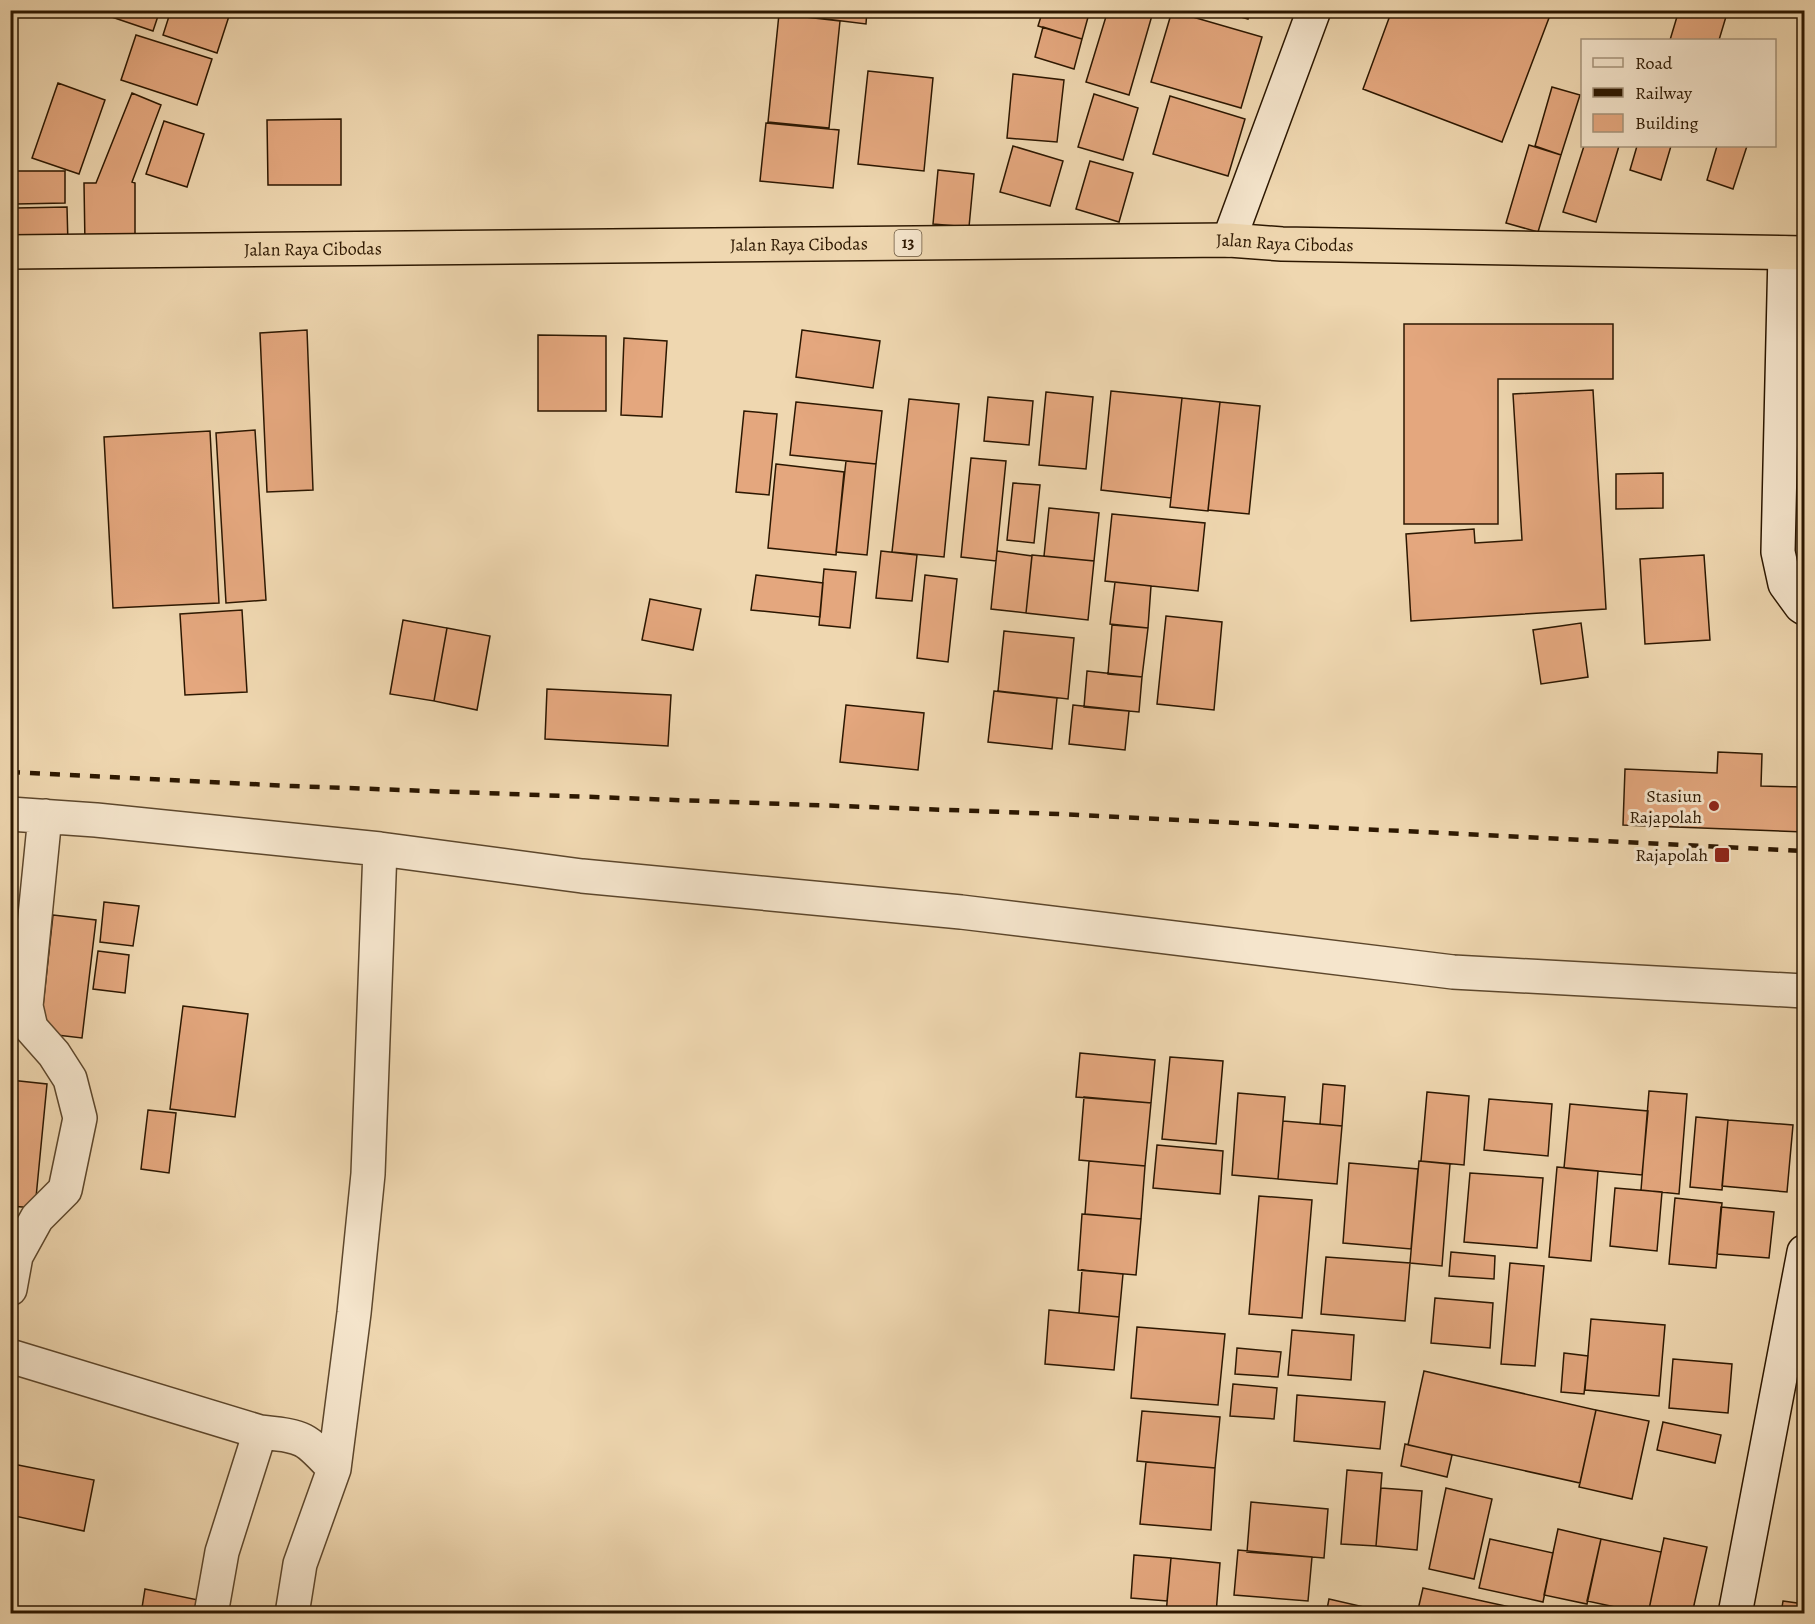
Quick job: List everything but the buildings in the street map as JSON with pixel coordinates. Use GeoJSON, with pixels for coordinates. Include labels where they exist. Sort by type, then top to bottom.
{"type":"FeatureCollection","features":[{"type":"Feature","properties":{"kind":"highway","name":"Jalan Raya Cibodas"},"geometry":{"type":"LineString","coordinates":[[10,252],[1229,240],[1293,244],[1795,253]]}},
{"type":"Feature","properties":{"kind":"street"},"geometry":{"type":"LineString","coordinates":[[1229,240],[1314,10]]}},
{"type":"Feature","properties":{"kind":"street"},"geometry":{"type":"LineString","coordinates":[[1795,253],[1778,552],[1785,584],[1804,608]]}},
{"type":"Feature","properties":{"kind":"street"},"geometry":{"type":"LineString","coordinates":[[10,814],[380,849],[582,876],[961,912],[1453,972],[1804,991]]}},
{"type":"Feature","properties":{"kind":"street"},"geometry":{"type":"LineString","coordinates":[[10,1289],[16,1256],[38,1218],[65,1190],[80,1118],[70,1079],[54,1054],[31,1028],[26,1006],[45,816]]}},
{"type":"Feature","properties":{"kind":"street"},"geometry":{"type":"LineString","coordinates":[[292,1614],[300,1564],[334,1469],[354,1313],[368,1174],[380,849]]}},
{"type":"Feature","properties":{"kind":"street"},"geometry":{"type":"LineString","coordinates":[[1735,1614],[1804,1252]]}},
{"type":"Feature","properties":{"kind":"street"},"geometry":{"type":"LineString","coordinates":[[10,1356],[260,1431],[296,1436],[310,1443],[334,1469]]}},
{"type":"Feature","properties":{"kind":"street"},"geometry":{"type":"LineString","coordinates":[[211,1614],[222,1552],[260,1431]]}},
{"type":"Feature","properties":{"kind":"railway"},"geometry":{"type":"LineString","coordinates":[[10,772],[292,786],[1059,814],[1804,851]]}},
{"type":"Feature","properties":{"kind":"place","name":"Stasiun Rajapolah"},"geometry":{"type":"Point","coordinates":[1714,806]}},
{"type":"Feature","properties":{"kind":"place","name":"Rajapolah"},"geometry":{"type":"Point","coordinates":[1722,855]}}]}
